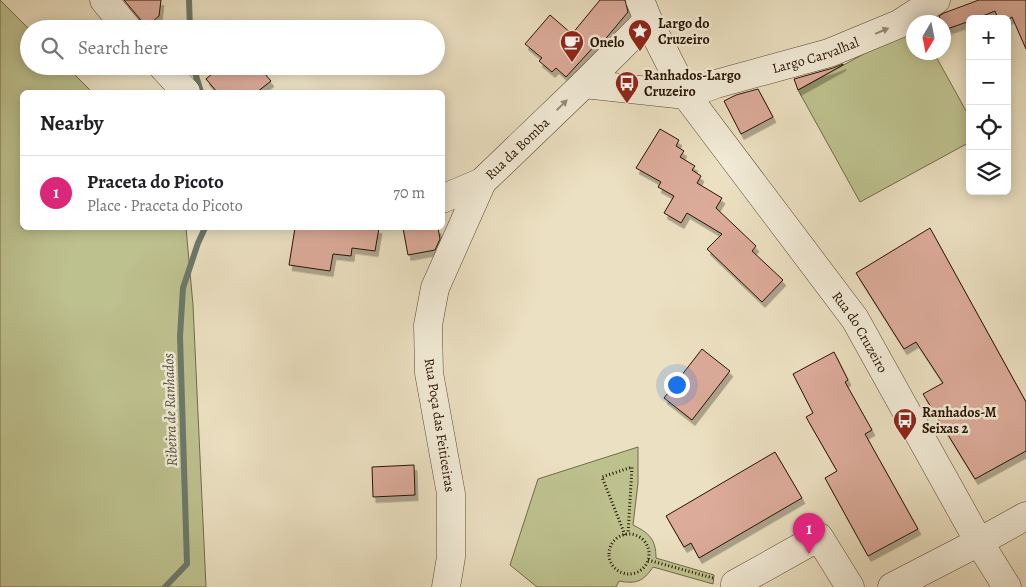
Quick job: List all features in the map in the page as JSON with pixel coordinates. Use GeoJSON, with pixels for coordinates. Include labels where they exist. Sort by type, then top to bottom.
{"type":"FeatureCollection","features":[{"type":"Feature","properties":{"kind":"street"},"geometry":{"type":"LineString","coordinates":[[104,0],[121,20]]}},
{"type":"Feature","properties":{"kind":"street","name":"Largo Carvalhal"},"geometry":{"type":"LineString","coordinates":[[686,95],[716,84],[829,53],[899,24],[936,0]]}},
{"type":"Feature","properties":{"kind":"street","name":"Rua do Cruzeiro"},"geometry":{"type":"LineString","coordinates":[[645,6],[686,95],[855,319],[1006,587]]}},
{"type":"Feature","properties":{"kind":"street","name":"Rua da Bomba"},"geometry":{"type":"LineString","coordinates":[[445,199],[482,182],[584,84],[645,6]]}},
{"type":"Feature","properties":{"kind":"street"},"geometry":{"type":"LineString","coordinates":[[170,75],[184,90]]}},
{"type":"Feature","properties":{"kind":"street"},"geometry":{"type":"LineString","coordinates":[[584,84],[686,95]]}},
{"type":"Feature","properties":{"kind":"street","name":"Rua Poça das Feiticeiras"},"geometry":{"type":"LineString","coordinates":[[446,587],[451,557],[452,494],[429,373],[428,324],[435,288],[482,182]]}},
{"type":"Feature","properties":{"kind":"street"},"geometry":{"type":"LineString","coordinates":[[892,587],[1026,516]]}},
{"type":"Feature","properties":{"kind":"street"},"geometry":{"type":"LineString","coordinates":[[736,586],[819,537],[850,587]]}},
{"type":"Feature","properties":{"kind":"path"},"geometry":{"type":"LineString","coordinates":[[632,467],[627,534],[602,477],[632,467]]}},
{"type":"Feature","properties":{"kind":"path"},"geometry":{"type":"LineString","coordinates":[[627,534],[644,541],[649,554],[645,566],[635,573],[623,573],[617,570],[612,566],[608,554],[613,541],[627,534]]}},
{"type":"Feature","properties":{"kind":"path"},"geometry":{"type":"LineString","coordinates":[[648,560],[736,586]]}},
{"type":"Feature","properties":{"kind":"green space"},"geometry":{"type":"Polygon","coordinates":[[[0,0],[20,20],[20,75],[75,75],[90,90],[20,90],[20,230],[186,230],[193,305],[206,587],[0,587],[0,0]]]}},
{"type":"Feature","properties":{"kind":"green space"},"geometry":{"type":"Polygon","coordinates":[[[906,31],[906,60],[938,60],[966,111],[966,144],[860,202],[798,90],[906,31]]]}},
{"type":"Feature","properties":{"kind":"green space"},"geometry":{"type":"Polygon","coordinates":[[[638,447],[638,483],[633,525],[647,534],[653,541],[656,558],[714,575],[713,584],[653,567],[639,581],[619,581],[616,587],[537,587],[510,565],[538,479],[638,447]]]}},
{"type":"Feature","properties":{"kind":"building"},"geometry":{"type":"Polygon","coordinates":[[[124,0],[161,0],[159,16],[154,20],[140,19],[124,0]]]}},
{"type":"Feature","properties":{"kind":"building"},"geometry":{"type":"Polygon","coordinates":[[[600,0],[625,0],[628,12],[602,43],[599,41],[566,77],[556,68],[552,72],[539,61],[542,58],[525,44],[550,15],[572,34],[600,0]]]}},
{"type":"Feature","properties":{"kind":"building"},"geometry":{"type":"Polygon","coordinates":[[[979,0],[1026,0],[1026,49],[1011,15],[996,15],[995,11],[985,15],[966,15],[966,22],[951,28],[951,15],[941,15],[979,0]]]}},
{"type":"Feature","properties":{"kind":"building"},"geometry":{"type":"Polygon","coordinates":[[[843,65],[798,90],[794,79],[843,65]]]}},
{"type":"Feature","properties":{"kind":"building"},"geometry":{"type":"Polygon","coordinates":[[[211,75],[266,75],[271,81],[260,90],[215,90],[206,79],[211,75]]]}},
{"type":"Feature","properties":{"kind":"building"},"geometry":{"type":"Polygon","coordinates":[[[758,89],[773,117],[741,134],[724,101],[736,95],[758,89]]]}},
{"type":"Feature","properties":{"kind":"building"},"geometry":{"type":"Polygon","coordinates":[[[660,129],[679,140],[676,146],[684,151],[680,157],[695,166],[692,170],[701,176],[697,183],[722,198],[716,208],[756,246],[752,251],[783,280],[762,302],[707,249],[722,234],[687,213],[681,223],[664,213],[674,196],[658,187],[661,182],[636,168],[660,129]]]}},
{"type":"Feature","properties":{"kind":"building"},"geometry":{"type":"Polygon","coordinates":[[[930,228],[1026,402],[1026,451],[975,479],[923,394],[943,383],[916,342],[904,349],[856,273],[930,228]]]}},
{"type":"Feature","properties":{"kind":"building"},"geometry":{"type":"Polygon","coordinates":[[[295,230],[379,230],[375,251],[352,248],[351,256],[333,254],[330,271],[289,265],[295,230]]]}},
{"type":"Feature","properties":{"kind":"building"},"geometry":{"type":"Polygon","coordinates":[[[403,230],[438,230],[440,239],[435,250],[408,255],[403,230]]]}},
{"type":"Feature","properties":{"kind":"building"},"geometry":{"type":"Polygon","coordinates":[[[702,349],[730,371],[692,420],[664,398],[702,349]]]}},
{"type":"Feature","properties":{"kind":"building"},"geometry":{"type":"Polygon","coordinates":[[[834,352],[848,380],[845,382],[872,430],[865,434],[918,529],[868,556],[825,478],[837,471],[806,417],[813,413],[793,374],[834,352]]]}},
{"type":"Feature","properties":{"kind":"building"},"geometry":{"type":"Polygon","coordinates":[[[775,452],[802,498],[699,558],[691,543],[684,547],[666,516],[775,452]]]}},
{"type":"Feature","properties":{"kind":"building"},"geometry":{"type":"Polygon","coordinates":[[[414,465],[415,495],[373,497],[372,467],[414,465]]]}},
{"type":"Feature","properties":{"kind":"waterway","name":"Ribeira de Ranhados"},"geometry":{"type":"LineString","coordinates":[[189,0],[190,20]]}},
{"type":"Feature","properties":{"kind":"waterway","name":"Ribeira de Ranhados"},"geometry":{"type":"LineString","coordinates":[[196,75],[200,90]]}},
{"type":"Feature","properties":{"kind":"waterway","name":"Ribeira de Ranhados"},"geometry":{"type":"LineString","coordinates":[[165,587],[187,564],[180,336],[183,288],[204,230]]}},
{"type":"Feature","properties":{"kind":"place","name":"Largo do Cruzeiro"},"geometry":{"type":"Point","coordinates":[640,52]}},
{"type":"Feature","properties":{"kind":"place","name":"Onelo"},"geometry":{"type":"Point","coordinates":[572,63]}},
{"type":"Feature","properties":{"kind":"place","name":"Ranhados-Largo Cruzeiro"},"geometry":{"type":"Point","coordinates":[627,104]}},
{"type":"Feature","properties":{"kind":"place","name":"Ranhados-M Seixas 2"},"geometry":{"type":"Point","coordinates":[905,441]}},
{"type":"Feature","properties":{"kind":"place","name":"Praceta do Picoto"},"geometry":{"type":"Point","coordinates":[809,554]}}]}
